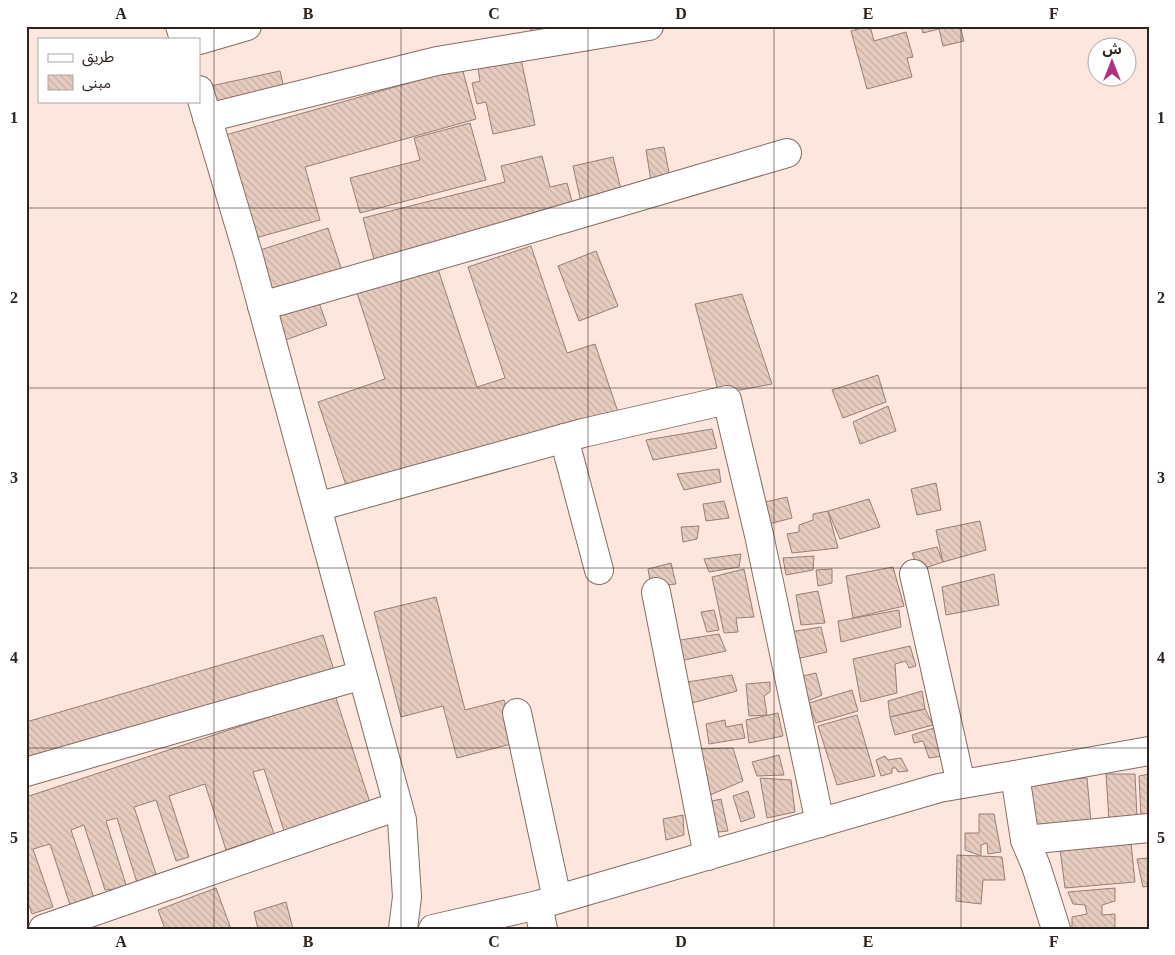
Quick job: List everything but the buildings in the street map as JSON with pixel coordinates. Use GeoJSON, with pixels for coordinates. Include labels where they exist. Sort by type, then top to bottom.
{"type":"FeatureCollection","features":[{"type":"Feature","properties":{"kind":"street"},"geometry":{"type":"LineString","coordinates":[[180,26],[184,38]]}},
{"type":"Feature","properties":{"kind":"street"},"geometry":{"type":"LineString","coordinates":[[200,40],[247,26]]}},
{"type":"Feature","properties":{"kind":"street"},"geometry":{"type":"LineString","coordinates":[[207,118],[437,61],[649,26]]}},
{"type":"Feature","properties":{"kind":"street"},"geometry":{"type":"LineString","coordinates":[[200,94],[262,306],[402,820],[407,898],[403,929]]}},
{"type":"Feature","properties":{"kind":"street"},"geometry":{"type":"LineString","coordinates":[[262,306],[502,238],[788,153]]}},
{"type":"Feature","properties":{"kind":"street"},"geometry":{"type":"LineString","coordinates":[[317,507],[564,438],[728,400],[761,544],[820,823]]}},
{"type":"Feature","properties":{"kind":"street"},"geometry":{"type":"LineString","coordinates":[[564,438],[599,570]]}},
{"type":"Feature","properties":{"kind":"street"},"geometry":{"type":"LineString","coordinates":[[914,574],[961,784]]}},
{"type":"Feature","properties":{"kind":"street"},"geometry":{"type":"LineString","coordinates":[[656,592],[708,856]]}},
{"type":"Feature","properties":{"kind":"street"},"geometry":{"type":"LineString","coordinates":[[26,772],[362,675]]}},
{"type":"Feature","properties":{"kind":"street"},"geometry":{"type":"LineString","coordinates":[[517,713],[546,911]]}},
{"type":"Feature","properties":{"kind":"street"},"geometry":{"type":"LineString","coordinates":[[434,929],[546,911],[708,856],[939,788],[1149,751]]}},
{"type":"Feature","properties":{"kind":"street"},"geometry":{"type":"LineString","coordinates":[[1015,774],[1025,840],[1036,866],[1056,929]]}},
{"type":"Feature","properties":{"kind":"street"},"geometry":{"type":"LineString","coordinates":[[43,929],[398,806]]}},
{"type":"Feature","properties":{"kind":"street"},"geometry":{"type":"LineString","coordinates":[[1025,840],[1149,828]]}}]}
